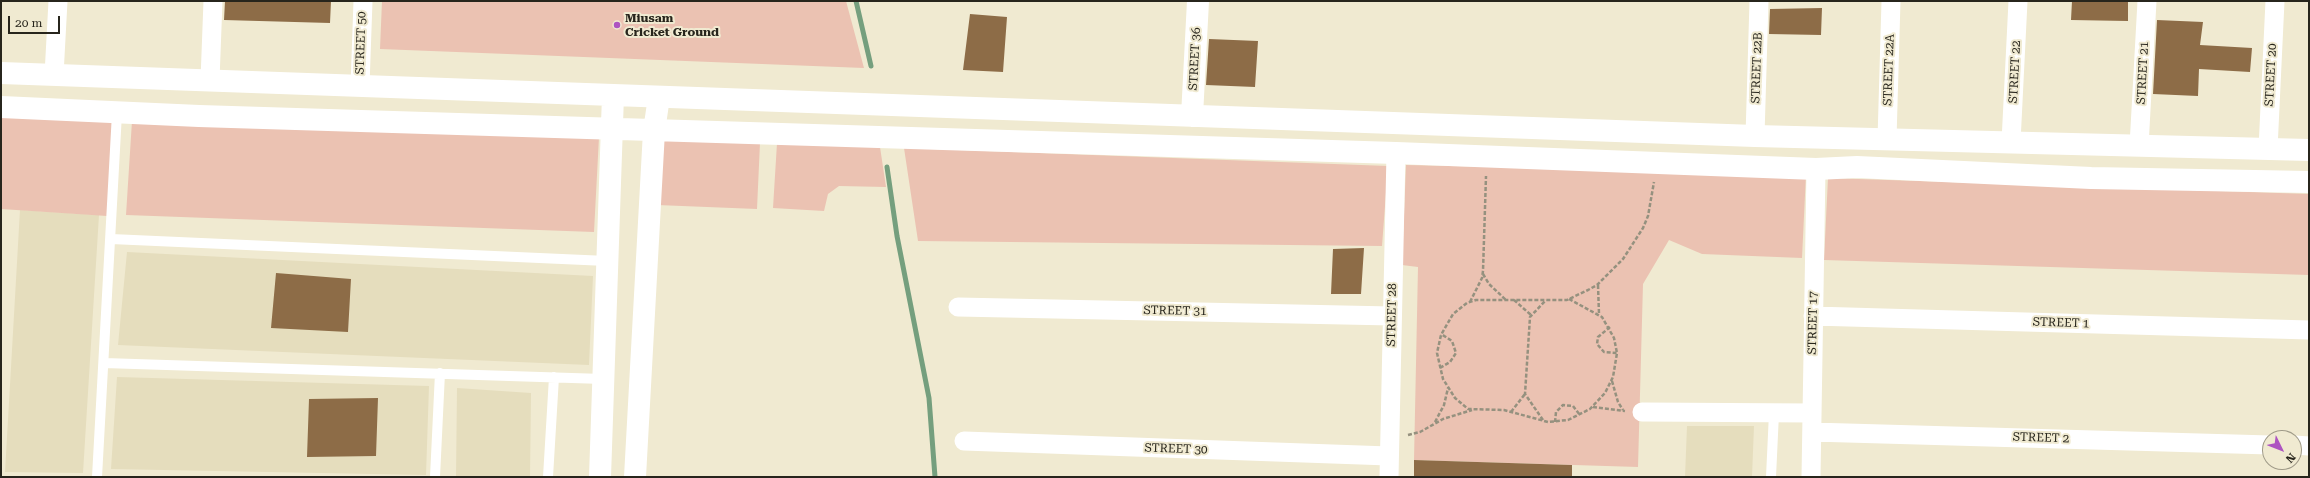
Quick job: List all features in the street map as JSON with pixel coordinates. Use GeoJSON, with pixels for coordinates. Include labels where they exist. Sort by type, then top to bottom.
{"type":"FeatureCollection","features":[{"type":"Feature","properties":{"kind":"street"},"geometry":{"type":"LineString","coordinates":[[54,75],[58,1]]}},
{"type":"Feature","properties":{"kind":"street"},"geometry":{"type":"LineString","coordinates":[[210,80],[213,1]]}},
{"type":"Feature","properties":{"kind":"street","name":"STREET 50"},"geometry":{"type":"LineString","coordinates":[[360,86],[363,1]]}},
{"type":"Feature","properties":{"kind":"street","name":"STREET 36"},"geometry":{"type":"LineString","coordinates":[[1192,116],[1198,1]]}},
{"type":"Feature","properties":{"kind":"street","name":"STREET 22B"},"geometry":{"type":"LineString","coordinates":[[1755,136],[1759,1]]}},
{"type":"Feature","properties":{"kind":"street","name":"STREET 22A"},"geometry":{"type":"LineString","coordinates":[[1887,139],[1891,1]]}},
{"type":"Feature","properties":{"kind":"street","name":"STREET 22"},"geometry":{"type":"LineString","coordinates":[[2011,142],[2018,1]]}},
{"type":"Feature","properties":{"kind":"street","name":"STREET 21"},"geometry":{"type":"LineString","coordinates":[[2139,146],[2146,1]]}},
{"type":"Feature","properties":{"kind":"street","name":"STREET 20"},"geometry":{"type":"LineString","coordinates":[[2268,149],[2275,1]]}},
{"type":"Feature","properties":{"kind":"street"},"geometry":{"type":"LineString","coordinates":[[1,72],[1755,136],[2309,150]]}},
{"type":"Feature","properties":{"kind":"street"},"geometry":{"type":"LineString","coordinates":[[600,477],[610,129],[613,95]]}},
{"type":"Feature","properties":{"kind":"street"},"geometry":{"type":"LineString","coordinates":[[635,477],[654,131],[659,97]]}},
{"type":"Feature","properties":{"kind":"street"},"geometry":{"type":"LineString","coordinates":[[1,108],[654,131],[1486,156],[1816,169],[1858,167],[2068,177],[2309,182]]}},
{"type":"Feature","properties":{"kind":"street"},"geometry":{"type":"LineString","coordinates":[[1274,149],[1276,119]]}},
{"type":"Feature","properties":{"kind":"street"},"geometry":{"type":"LineString","coordinates":[[1644,131],[1648,162]]}},
{"type":"Feature","properties":{"kind":"street"},"geometry":{"type":"LineString","coordinates":[[2068,177],[2070,144]]}},
{"type":"Feature","properties":{"kind":"street","name":"STREET 28"},"geometry":{"type":"LineString","coordinates":[[1389,477],[1396,153]]}},
{"type":"Feature","properties":{"kind":"street","name":"STREET 17"},"geometry":{"type":"LineString","coordinates":[[1811,477],[1816,169]]}},
{"type":"Feature","properties":{"kind":"street","name":"STREET 31"},"geometry":{"type":"LineString","coordinates":[[958,306],[1392,316]]}},
{"type":"Feature","properties":{"kind":"street","name":"STREET 1"},"geometry":{"type":"LineString","coordinates":[[1813,316],[2309,330]]}},
{"type":"Feature","properties":{"kind":"street"},"geometry":{"type":"LineString","coordinates":[[1633,411],[1812,413]]}},
{"type":"Feature","properties":{"kind":"street","name":"STREET 2"},"geometry":{"type":"LineString","coordinates":[[1812,432],[2262,444]]}},
{"type":"Feature","properties":{"kind":"street","name":"STREET 30"},"geometry":{"type":"LineString","coordinates":[[964,441],[1389,448]]}},
{"type":"Feature","properties":{"kind":"lane"},"geometry":{"type":"LineString","coordinates":[[97,477],[117,113]]}},
{"type":"Feature","properties":{"kind":"lane"},"geometry":{"type":"LineString","coordinates":[[111,239],[607,261]]}},
{"type":"Feature","properties":{"kind":"lane"},"geometry":{"type":"LineString","coordinates":[[104,363],[603,379]]}},
{"type":"Feature","properties":{"kind":"lane"},"geometry":{"type":"LineString","coordinates":[[435,477],[440,374]]}},
{"type":"Feature","properties":{"kind":"lane"},"geometry":{"type":"LineString","coordinates":[[548,477],[554,377]]}},
{"type":"Feature","properties":{"kind":"lane"},"geometry":{"type":"LineString","coordinates":[[1771,477],[1774,413]]}},
{"type":"Feature","properties":{"kind":"path"},"geometry":{"type":"LineString","coordinates":[[1486,156],[1483,273],[1470,302],[1453,314],[1441,334],[1437,353],[1440,368],[1448,387],[1462,405],[1474,409],[1511,412],[1543,421],[1555,422],[1580,415],[1593,407],[1612,380],[1617,353],[1614,338],[1610,327],[1599,314],[1569,299]]}},
{"type":"Feature","properties":{"kind":"path"},"geometry":{"type":"LineString","coordinates":[[1470,302],[1569,299],[1598,284],[1623,259],[1643,228],[1651,203],[1648,162]]}},
{"type":"Feature","properties":{"kind":"path"},"geometry":{"type":"LineString","coordinates":[[1483,273],[1489,284],[1506,300]]}},
{"type":"Feature","properties":{"kind":"path"},"geometry":{"type":"LineString","coordinates":[[1598,284],[1597,298],[1599,314]]}},
{"type":"Feature","properties":{"kind":"path"},"geometry":{"type":"LineString","coordinates":[[1514,300],[1530,315]]}},
{"type":"Feature","properties":{"kind":"path"},"geometry":{"type":"LineString","coordinates":[[1511,412],[1525,394],[1530,315],[1546,300]]}},
{"type":"Feature","properties":{"kind":"path"},"geometry":{"type":"LineString","coordinates":[[1610,327],[1598,337],[1597,344],[1604,352],[1617,353]]}},
{"type":"Feature","properties":{"kind":"path"},"geometry":{"type":"LineString","coordinates":[[1440,368],[1453,359],[1456,349],[1452,341],[1441,334]]}},
{"type":"Feature","properties":{"kind":"path"},"geometry":{"type":"LineString","coordinates":[[1612,380],[1618,402],[1633,411]]}},
{"type":"Feature","properties":{"kind":"path"},"geometry":{"type":"LineString","coordinates":[[1435,423],[1444,405],[1448,387]]}},
{"type":"Feature","properties":{"kind":"path"},"geometry":{"type":"LineString","coordinates":[[1525,394],[1543,421]]}},
{"type":"Feature","properties":{"kind":"path"},"geometry":{"type":"LineString","coordinates":[[1555,422],[1556,412],[1563,405],[1573,406],[1580,415]]}},
{"type":"Feature","properties":{"kind":"path"},"geometry":{"type":"LineString","coordinates":[[1593,407],[1633,411]]}},
{"type":"Feature","properties":{"kind":"path"},"geometry":{"type":"LineString","coordinates":[[1389,448],[1435,423],[1474,409]]}},
{"type":"Feature","properties":{"kind":"shaded area","name":"Miusam Cricket Ground"},"geometry":{"type":"Polygon","coordinates":[[[382,1],[846,1],[864,68],[380,49],[382,1]]]}},
{"type":"Feature","properties":{"kind":"shaded area"},"geometry":{"type":"Polygon","coordinates":[[[1,116],[113,121],[107,216],[1,209],[1,116]]]}},
{"type":"Feature","properties":{"kind":"shaded area"},"geometry":{"type":"Polygon","coordinates":[[[132,121],[599,137],[594,232],[126,215],[132,121]]]}},
{"type":"Feature","properties":{"kind":"shaded area"},"geometry":{"type":"Polygon","coordinates":[[[662,139],[760,143],[757,209],[657,205],[662,139]]]}},
{"type":"Feature","properties":{"kind":"shaded area"},"geometry":{"type":"Polygon","coordinates":[[[777,143],[880,147],[886,187],[839,186],[828,194],[824,211],[773,208],[777,143]]]}},
{"type":"Feature","properties":{"kind":"shaded area"},"geometry":{"type":"Polygon","coordinates":[[[904,148],[1388,166],[1382,246],[918,241],[904,148]]]}},
{"type":"Feature","properties":{"kind":"shaded area"},"geometry":{"type":"Polygon","coordinates":[[[1406,165],[1806,174],[1802,258],[1702,254],[1669,240],[1643,284],[1638,467],[1414,460],[1418,267],[1402,265],[1406,165]]]}},
{"type":"Feature","properties":{"kind":"shaded area"},"geometry":{"type":"Polygon","coordinates":[[[1828,178],[2309,194],[2309,275],[1824,260],[1828,178]]]}},
{"type":"Feature","properties":{"kind":"shaded area"},"geometry":{"type":"Polygon","coordinates":[[[20,210],[99,215],[83,473],[5,472],[20,210]]]}},
{"type":"Feature","properties":{"kind":"shaded area"},"geometry":{"type":"Polygon","coordinates":[[[127,252],[593,276],[589,365],[118,345],[127,252]]]}},
{"type":"Feature","properties":{"kind":"shaded area"},"geometry":{"type":"Polygon","coordinates":[[[117,377],[429,386],[426,475],[111,469],[117,377]]]}},
{"type":"Feature","properties":{"kind":"shaded area"},"geometry":{"type":"Polygon","coordinates":[[[457,388],[531,393],[530,477],[456,477],[457,388]]]}},
{"type":"Feature","properties":{"kind":"shaded area"},"geometry":{"type":"Polygon","coordinates":[[[1687,426],[1754,426],[1752,477],[1685,477],[1687,426]]]}},
{"type":"Feature","properties":{"kind":"building"},"geometry":{"type":"Polygon","coordinates":[[[225,1],[331,1],[330,23],[224,20],[225,1]]]}},
{"type":"Feature","properties":{"kind":"building"},"geometry":{"type":"Polygon","coordinates":[[[2072,1],[2128,1],[2128,21],[2071,20],[2072,1]]]}},
{"type":"Feature","properties":{"kind":"building"},"geometry":{"type":"Polygon","coordinates":[[[1822,8],[1821,35],[1769,34],[1770,9],[1822,8]]]}},
{"type":"Feature","properties":{"kind":"building"},"geometry":{"type":"Polygon","coordinates":[[[970,14],[1007,17],[1003,72],[963,70],[970,14]]]}},
{"type":"Feature","properties":{"kind":"building"},"geometry":{"type":"Polygon","coordinates":[[[2157,20],[2203,22],[2200,45],[2252,48],[2250,72],[2199,69],[2198,96],[2153,94],[2157,20]]]}},
{"type":"Feature","properties":{"kind":"building"},"geometry":{"type":"Polygon","coordinates":[[[1209,39],[1258,41],[1255,87],[1206,85],[1209,39]]]}},
{"type":"Feature","properties":{"kind":"building"},"geometry":{"type":"Polygon","coordinates":[[[1364,248],[1361,294],[1331,294],[1333,249],[1364,248]]]}},
{"type":"Feature","properties":{"kind":"building"},"geometry":{"type":"Polygon","coordinates":[[[276,273],[351,279],[348,332],[271,328],[276,273]]]}},
{"type":"Feature","properties":{"kind":"building"},"geometry":{"type":"Polygon","coordinates":[[[378,398],[376,456],[307,457],[309,399],[378,398]]]}},
{"type":"Feature","properties":{"kind":"building"},"geometry":{"type":"Polygon","coordinates":[[[1414,460],[1572,465],[1572,477],[1414,477],[1414,460]]]}},
{"type":"Feature","properties":{"kind":"waterway"},"geometry":{"type":"LineString","coordinates":[[856,1],[871,66]]}},
{"type":"Feature","properties":{"kind":"waterway"},"geometry":{"type":"LineString","coordinates":[[887,167],[897,236],[929,398],[935,477]]}},
{"type":"Feature","properties":{"kind":"place","name":"Miusam Cricket Ground"},"geometry":{"type":"Point","coordinates":[617,25]}}]}
